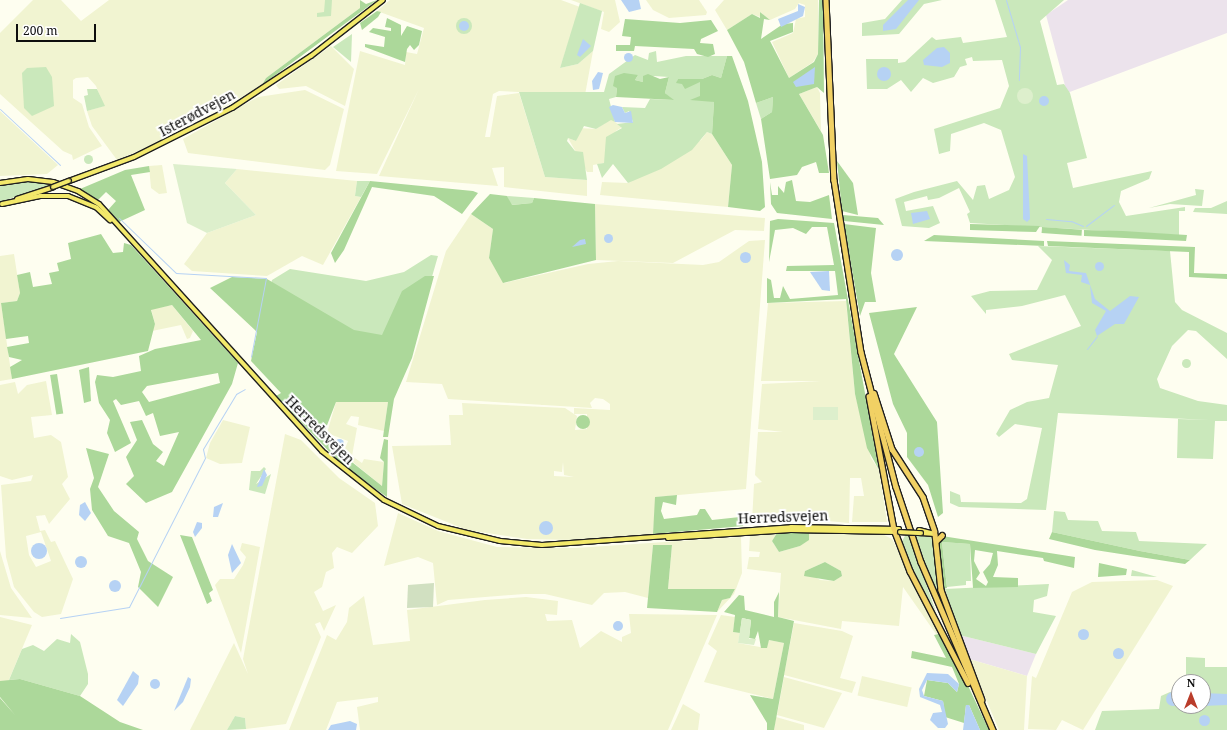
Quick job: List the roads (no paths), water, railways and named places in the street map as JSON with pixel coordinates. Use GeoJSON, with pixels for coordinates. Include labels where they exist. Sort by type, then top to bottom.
{"type":"FeatureCollection","features":[{"type":"Feature","properties":{"kind":"highway"},"geometry":{"type":"LineString","coordinates":[[826,0],[834,180],[861,352],[896,487],[921,562],[988,719]]}},
{"type":"Feature","properties":{"kind":"highway"},"geometry":{"type":"LineString","coordinates":[[861,352],[887,438],[923,497],[935,533],[941,590],[985,714]]}},
{"type":"Feature","properties":{"kind":"highway"},"geometry":{"type":"LineString","coordinates":[[868,381],[897,530],[910,571],[993,730]]}},
{"type":"Feature","properties":{"kind":"highway"},"geometry":{"type":"LineString","coordinates":[[936,541],[942,535]]}},
{"type":"Feature","properties":{"kind":"main road","name":"Isterødvejen"},"geometry":{"type":"LineString","coordinates":[[1,204],[134,157],[232,108],[312,56],[383,0]]}},
{"type":"Feature","properties":{"kind":"main road"},"geometry":{"type":"LineString","coordinates":[[0,183],[35,180],[68,187],[98,204],[123,230]]}},
{"type":"Feature","properties":{"kind":"main road"},"geometry":{"type":"LineString","coordinates":[[1,204],[41,196],[68,196],[97,208],[123,230]]}},
{"type":"Feature","properties":{"kind":"main road","name":"Herredsvejen"},"geometry":{"type":"LineString","coordinates":[[123,230],[310,439],[351,477],[384,500],[438,526],[500,542],[556,545],[791,530],[897,530],[935,533]]}},
{"type":"Feature","properties":{"kind":"water"},"geometry":{"type":"Polygon","coordinates":[[[621,0],[639,0],[641,9],[629,12],[621,0]]]}},
{"type":"Feature","properties":{"kind":"water"},"geometry":{"type":"Polygon","coordinates":[[[908,0],[919,0],[896,29],[883,31],[883,25],[908,0]]]}},
{"type":"Feature","properties":{"kind":"water"},"geometry":{"type":"Polygon","coordinates":[[[798,4],[805,7],[803,16],[781,27],[778,19],[798,11],[798,4]]]}},
{"type":"Feature","properties":{"kind":"water"},"geometry":{"type":"Polygon","coordinates":[[[462,21],[466,21],[468,22],[468,30],[462,31],[459,28],[459,24],[462,21]]]}},
{"type":"Feature","properties":{"kind":"water"},"geometry":{"type":"Polygon","coordinates":[[[583,39],[591,46],[580,57],[577,55],[583,39]]]}},
{"type":"Feature","properties":{"kind":"water"},"geometry":{"type":"Polygon","coordinates":[[[944,47],[950,53],[950,63],[942,67],[924,65],[923,60],[937,48],[944,47]]]}},
{"type":"Feature","properties":{"kind":"water"},"geometry":{"type":"Polygon","coordinates":[[[626,53],[630,53],[632,57],[630,61],[626,61],[624,59],[624,55],[626,53]]]}},
{"type":"Feature","properties":{"kind":"water"},"geometry":{"type":"Polygon","coordinates":[[[815,67],[814,84],[796,87],[793,82],[815,67]]]}},
{"type":"Feature","properties":{"kind":"water"},"geometry":{"type":"Polygon","coordinates":[[[881,67],[887,67],[891,71],[891,77],[887,81],[881,81],[877,77],[877,71],[881,67]]]}},
{"type":"Feature","properties":{"kind":"water"},"geometry":{"type":"Polygon","coordinates":[[[598,72],[603,73],[599,89],[593,90],[592,81],[598,72]]]}},
{"type":"Feature","properties":{"kind":"water"},"geometry":{"type":"Polygon","coordinates":[[[1042,96],[1046,96],[1048,97],[1048,105],[1042,106],[1039,103],[1039,99],[1042,96]]]}},
{"type":"Feature","properties":{"kind":"water"},"geometry":{"type":"Polygon","coordinates":[[[613,105],[622,107],[625,113],[631,111],[633,123],[615,122],[609,107],[613,105]]]}},
{"type":"Feature","properties":{"kind":"water"},"geometry":{"type":"Polygon","coordinates":[[[1023,154],[1027,156],[1030,219],[1027,222],[1023,219],[1023,154]]]}},
{"type":"Feature","properties":{"kind":"water"},"geometry":{"type":"Polygon","coordinates":[[[927,211],[930,219],[913,224],[911,213],[927,211]]]}},
{"type":"Feature","properties":{"kind":"water"},"geometry":{"type":"Polygon","coordinates":[[[606,234],[610,234],[612,238],[610,242],[606,242],[604,240],[604,236],[606,234]]]}},
{"type":"Feature","properties":{"kind":"water"},"geometry":{"type":"Polygon","coordinates":[[[585,239],[586,244],[572,247],[580,240],[585,239]]]}},
{"type":"Feature","properties":{"kind":"water"},"geometry":{"type":"Polygon","coordinates":[[[897,249],[901,251],[903,255],[901,259],[897,261],[893,259],[891,255],[893,251],[897,249]]]}},
{"type":"Feature","properties":{"kind":"water"},"geometry":{"type":"Polygon","coordinates":[[[743,252],[747,252],[749,253],[749,261],[743,262],[740,259],[740,255],[743,252]]]}},
{"type":"Feature","properties":{"kind":"water"},"geometry":{"type":"Polygon","coordinates":[[[1064,260],[1070,265],[1069,271],[1086,273],[1095,299],[1110,311],[1130,296],[1139,297],[1124,324],[1115,324],[1097,336],[1095,330],[1106,311],[1092,303],[1090,285],[1081,282],[1082,275],[1066,273],[1064,260]]]}},
{"type":"Feature","properties":{"kind":"water"},"geometry":{"type":"Polygon","coordinates":[[[1099,261],[1104,266],[1099,271],[1094,266],[1099,261]]]}},
{"type":"Feature","properties":{"kind":"water"},"geometry":{"type":"Polygon","coordinates":[[[829,271],[830,291],[822,290],[810,272],[829,271]]]}},
{"type":"Feature","properties":{"kind":"water"},"geometry":{"type":"Polygon","coordinates":[[[339,438],[344,443],[339,448],[334,443],[339,438]]]}},
{"type":"Feature","properties":{"kind":"water"},"geometry":{"type":"Polygon","coordinates":[[[919,447],[924,452],[919,457],[914,452],[919,447]]]}},
{"type":"Feature","properties":{"kind":"water"},"geometry":{"type":"Polygon","coordinates":[[[264,469],[267,475],[262,486],[257,487],[264,469]]]}},
{"type":"Feature","properties":{"kind":"water"},"geometry":{"type":"Polygon","coordinates":[[[85,502],[91,513],[85,521],[79,515],[80,505],[85,502]]]}},
{"type":"Feature","properties":{"kind":"water"},"geometry":{"type":"Polygon","coordinates":[[[223,503],[218,517],[213,517],[214,507],[223,503]]]}},
{"type":"Feature","properties":{"kind":"water"},"geometry":{"type":"Polygon","coordinates":[[[543,521],[549,521],[553,525],[553,531],[549,535],[543,535],[539,531],[539,525],[543,521]]]}},
{"type":"Feature","properties":{"kind":"water"},"geometry":{"type":"Polygon","coordinates":[[[197,522],[202,523],[202,528],[195,537],[193,532],[197,522]]]}},
{"type":"Feature","properties":{"kind":"water"},"geometry":{"type":"Polygon","coordinates":[[[39,543],[46,548],[47,551],[42,558],[39,559],[32,554],[31,551],[36,544],[39,543]]]}},
{"type":"Feature","properties":{"kind":"water"},"geometry":{"type":"Polygon","coordinates":[[[232,544],[241,563],[232,573],[228,555],[232,544]]]}},
{"type":"Feature","properties":{"kind":"water"},"geometry":{"type":"Polygon","coordinates":[[[79,556],[83,556],[87,562],[83,568],[79,568],[75,564],[75,560],[79,556]]]}},
{"type":"Feature","properties":{"kind":"water"},"geometry":{"type":"Polygon","coordinates":[[[113,580],[117,580],[121,586],[117,592],[113,592],[109,588],[109,584],[113,580]]]}},
{"type":"Feature","properties":{"kind":"water"},"geometry":{"type":"Polygon","coordinates":[[[616,621],[620,621],[623,626],[620,631],[616,631],[613,628],[613,624],[616,621]]]}},
{"type":"Feature","properties":{"kind":"water"},"geometry":{"type":"Polygon","coordinates":[[[1083,628],[1087,630],[1089,634],[1087,638],[1083,640],[1079,638],[1077,634],[1079,630],[1083,628]]]}},
{"type":"Feature","properties":{"kind":"water"},"geometry":{"type":"Polygon","coordinates":[[[1118,647],[1122,649],[1124,653],[1122,657],[1118,659],[1114,657],[1112,653],[1114,649],[1118,647]]]}},
{"type":"Feature","properties":{"kind":"water"},"geometry":{"type":"Polygon","coordinates":[[[133,671],[139,676],[138,684],[123,706],[117,700],[133,671]]]}},
{"type":"Feature","properties":{"kind":"water"},"geometry":{"type":"Polygon","coordinates":[[[927,673],[948,674],[959,684],[957,692],[948,683],[927,680],[922,690],[924,696],[943,701],[948,724],[945,728],[938,728],[930,720],[933,713],[942,712],[940,705],[920,697],[919,689],[927,673]]]}},
{"type":"Feature","properties":{"kind":"water"},"geometry":{"type":"Polygon","coordinates":[[[188,677],[191,679],[190,687],[183,702],[174,711],[188,677]]]}},
{"type":"Feature","properties":{"kind":"water"},"geometry":{"type":"Polygon","coordinates":[[[155,679],[160,684],[155,689],[150,684],[155,679]]]}},
{"type":"Feature","properties":{"kind":"water"},"geometry":{"type":"Polygon","coordinates":[[[1170,693],[1171,705],[1168,704],[1166,699],[1170,693]]]}},
{"type":"Feature","properties":{"kind":"water"},"geometry":{"type":"Polygon","coordinates":[[[1211,693],[1227,694],[1227,705],[1211,706],[1211,693]]]}},
{"type":"Feature","properties":{"kind":"water"},"geometry":{"type":"Polygon","coordinates":[[[966,705],[969,705],[980,730],[963,730],[966,705]]]}},
{"type":"Feature","properties":{"kind":"water"},"geometry":{"type":"Polygon","coordinates":[[[1204,714],[1210,720],[1208,724],[1204,726],[1200,724],[1198,720],[1200,716],[1204,714]]]}},
{"type":"Feature","properties":{"kind":"water"},"geometry":{"type":"Polygon","coordinates":[[[350,721],[357,724],[356,730],[328,730],[331,725],[350,721]]]}},
{"type":"Feature","properties":{"kind":"waterway"},"geometry":{"type":"LineString","coordinates":[[1006,0],[1020,47],[1019,80]]}},
{"type":"Feature","properties":{"kind":"waterway"},"geometry":{"type":"LineString","coordinates":[[0,109],[60,165]]}},
{"type":"Feature","properties":{"kind":"waterway"},"geometry":{"type":"LineString","coordinates":[[1086,226],[1114,205]]}},
{"type":"Feature","properties":{"kind":"waterway"},"geometry":{"type":"LineString","coordinates":[[119,218],[176,273],[266,278],[251,357]]}},
{"type":"Feature","properties":{"kind":"waterway"},"geometry":{"type":"LineString","coordinates":[[1046,219],[1071,221],[1083,226]]}},
{"type":"Feature","properties":{"kind":"waterway"},"geometry":{"type":"LineString","coordinates":[[1087,349],[1097,336]]}},
{"type":"Feature","properties":{"kind":"waterway"},"geometry":{"type":"LineString","coordinates":[[60,618],[129,607],[205,458],[203,449],[236,394],[245,389]]}}]}
